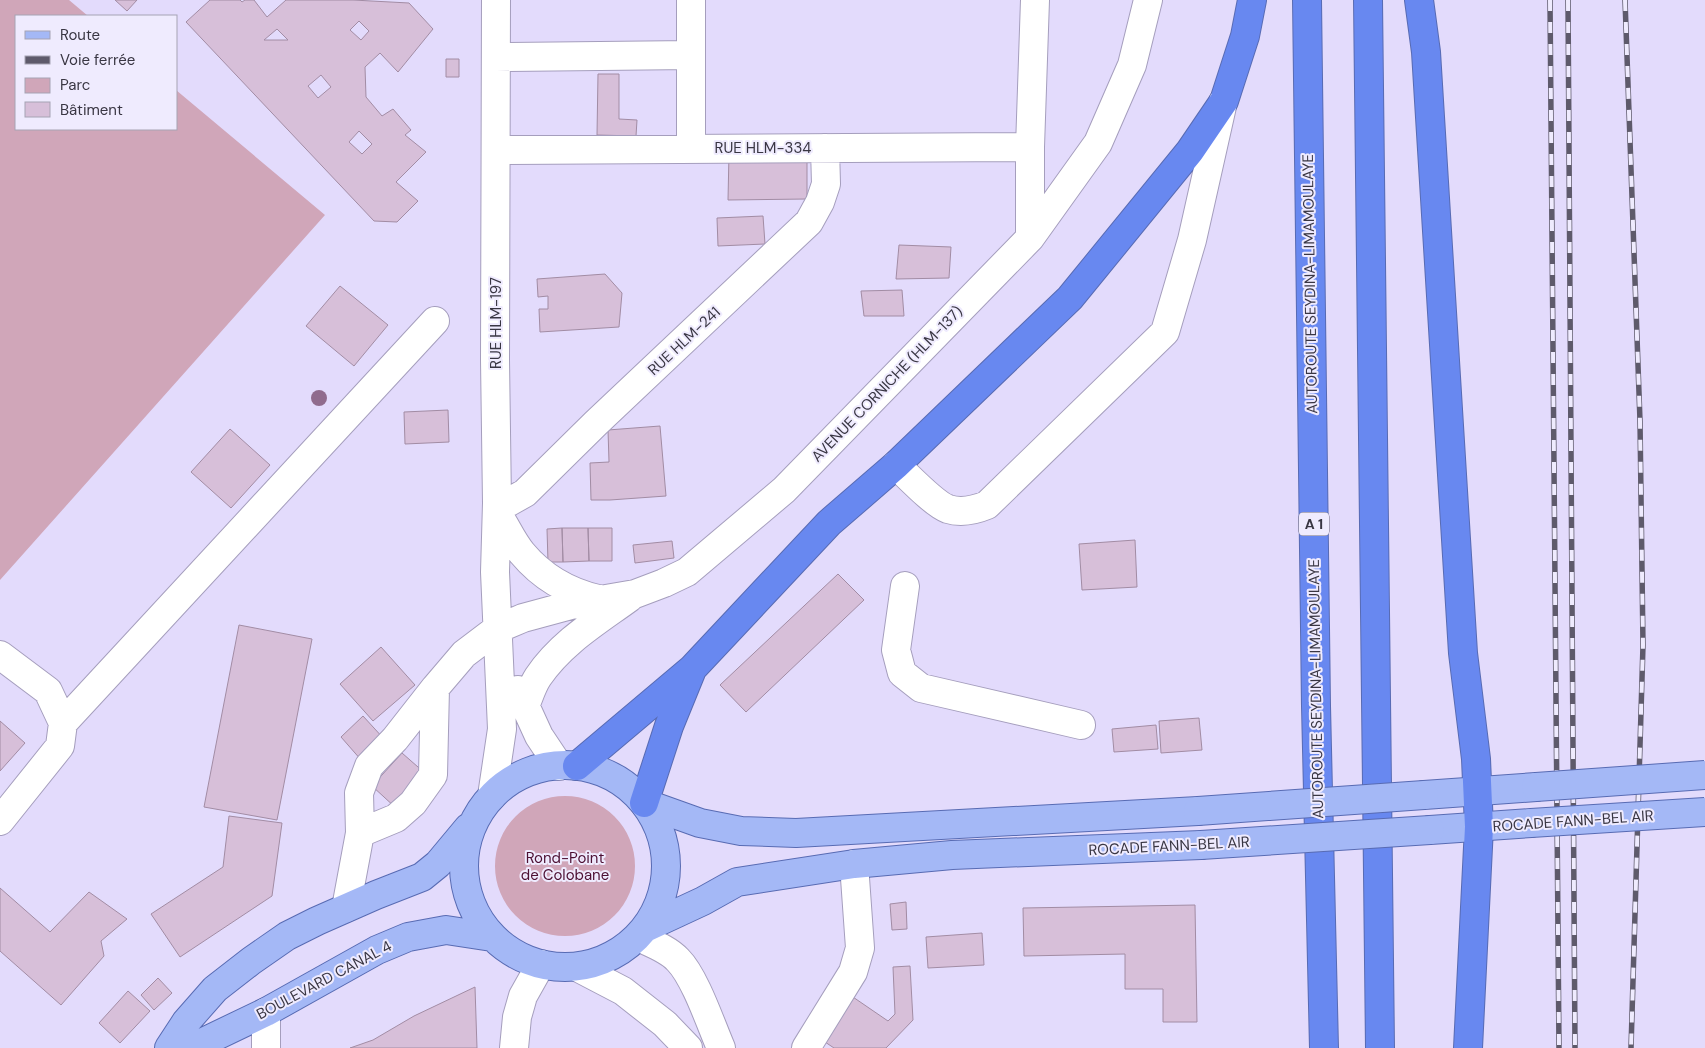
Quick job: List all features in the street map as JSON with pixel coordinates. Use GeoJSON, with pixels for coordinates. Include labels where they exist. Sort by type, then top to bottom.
{"type":"FeatureCollection","features":[{"type":"Feature","properties":{"kind":"highway"},"geometry":{"type":"LineString","coordinates":[[568,766],[692,669],[829,523],[896,465],[1070,298],[1190,151],[1224,101],[1245,36],[1252,0]]}},
{"type":"Feature","properties":{"kind":"highway","name":"AUTOROUTE SEYDINA-LIMAMOULAYE"},"geometry":{"type":"LineString","coordinates":[[1307,0],[1316,706],[1324,1048]]}},
{"type":"Feature","properties":{"kind":"highway"},"geometry":{"type":"LineString","coordinates":[[1368,0],[1380,1048]]}},
{"type":"Feature","properties":{"kind":"highway"},"geometry":{"type":"LineString","coordinates":[[1419,0],[1426,52],[1463,652],[1476,759],[1479,827],[1468,1048]]}},
{"type":"Feature","properties":{"kind":"highway"},"geometry":{"type":"LineString","coordinates":[[644,803],[669,726],[692,669]]}},
{"type":"Feature","properties":{"kind":"main road"},"geometry":{"type":"LineString","coordinates":[[168,1048],[186,1022],[215,988],[287,936],[346,908],[422,877],[451,850],[486,804],[504,786],[519,777],[537,770],[568,766],[608,775],[635,793],[655,820],[662,835],[666,870],[664,890],[659,904],[641,932],[619,952],[577,967],[554,967],[541,964],[505,948],[492,937],[480,921],[466,890],[464,875],[464,855],[467,840],[486,804]]}},
{"type":"Feature","properties":{"kind":"main road"},"geometry":{"type":"LineString","coordinates":[[644,803],[700,823],[741,830],[796,833],[1198,811],[1705,775]]}},
{"type":"Feature","properties":{"kind":"main road","name":"ROCADE FANN-BEL AIR"},"geometry":{"type":"LineString","coordinates":[[641,932],[737,882],[854,864],[952,855],[1201,845],[1705,812]]}},
{"type":"Feature","properties":{"kind":"main road","name":"BOULEVARD CANAL 4"},"geometry":{"type":"LineString","coordinates":[[191,1048],[266,1012],[377,950],[408,937],[446,930],[492,937]]}},
{"type":"Feature","properties":{"kind":"street","name":"RUE HLM-197"},"geometry":{"type":"LineString","coordinates":[[486,804],[502,729],[495,572],[497,508],[496,0]]}},
{"type":"Feature","properties":{"kind":"street"},"geometry":{"type":"LineString","coordinates":[[691,0],[691,148]]}},
{"type":"Feature","properties":{"kind":"street"},"geometry":{"type":"LineString","coordinates":[[1030,238],[1030,147],[1035,0]]}},
{"type":"Feature","properties":{"kind":"street","name":"AVENUE CORNICHE (HLM-137)"},"geometry":{"type":"LineString","coordinates":[[346,908],[360,834],[358,793],[369,766],[395,739],[464,654],[498,637],[523,618],[572,605],[635,594],[687,572],[784,490],[1030,238],[1098,143],[1132,65],[1148,0]]}},
{"type":"Feature","properties":{"kind":"street"},"geometry":{"type":"LineString","coordinates":[[496,57],[691,55]]}},
{"type":"Feature","properties":{"kind":"street"},"geometry":{"type":"LineString","coordinates":[[896,465],[947,509],[974,510],[987,505],[1165,332],[1192,240],[1224,101]]}},
{"type":"Feature","properties":{"kind":"street","name":"RUE HLM-334"},"geometry":{"type":"LineString","coordinates":[[496,150],[1030,147]]}},
{"type":"Feature","properties":{"kind":"street","name":"RUE HLM-241"},"geometry":{"type":"LineString","coordinates":[[497,508],[525,493],[809,222],[820,202],[826,184],[826,148]]}},
{"type":"Feature","properties":{"kind":"street"},"geometry":{"type":"LineString","coordinates":[[63,723],[434,321]]}},
{"type":"Feature","properties":{"kind":"street"},"geometry":{"type":"LineString","coordinates":[[497,508],[521,552],[537,569],[578,594],[602,600]]}},
{"type":"Feature","properties":{"kind":"street"},"geometry":{"type":"LineString","coordinates":[[905,586],[896,650],[902,673],[921,688],[1081,725]]}},
{"type":"Feature","properties":{"kind":"street"},"geometry":{"type":"LineString","coordinates":[[525,706],[537,678],[554,656],[580,633],[635,594]]}},
{"type":"Feature","properties":{"kind":"street"},"geometry":{"type":"LineString","coordinates":[[498,637],[539,736],[568,766]]}},
{"type":"Feature","properties":{"kind":"street"},"geometry":{"type":"LineString","coordinates":[[0,655],[48,691],[63,723],[60,746],[0,821]]}},
{"type":"Feature","properties":{"kind":"street"},"geometry":{"type":"LineString","coordinates":[[360,834],[396,818],[414,802],[433,775],[435,688]]}},
{"type":"Feature","properties":{"kind":"street"},"geometry":{"type":"LineString","coordinates":[[806,1048],[853,972],[860,948],[854,864]]}},
{"type":"Feature","properties":{"kind":"street"},"geometry":{"type":"LineString","coordinates":[[641,932],[678,960],[691,980],[721,1048]]}},
{"type":"Feature","properties":{"kind":"street"},"geometry":{"type":"LineString","coordinates":[[514,1048],[517,1017],[523,996],[541,964]]}},
{"type":"Feature","properties":{"kind":"street"},"geometry":{"type":"LineString","coordinates":[[577,967],[623,991],[665,1024],[688,1048]]}},
{"type":"Feature","properties":{"kind":"street"},"geometry":{"type":"LineString","coordinates":[[266,1012],[266,1048]]}},
{"type":"Feature","properties":{"kind":"green space"},"geometry":{"type":"Polygon","coordinates":[[[0,0],[69,0],[87,15],[15,15],[15,130],[178,130],[178,92],[325,215],[0,580],[0,0]]]}},
{"type":"Feature","properties":{"kind":"green space","name":"Rond-Point de Colobane"},"geometry":{"type":"Polygon","coordinates":[[[565,796],[579,797],[592,801],[604,807],[615,816],[624,827],[630,839],[634,852],[634,880],[630,893],[624,905],[615,916],[604,925],[592,931],[579,935],[565,936],[551,935],[538,931],[526,925],[515,916],[506,905],[500,893],[496,880],[495,866],[496,852],[500,839],[506,827],[515,816],[526,807],[538,801],[551,797],[565,796]]]}},
{"type":"Feature","properties":{"kind":"building"},"geometry":{"type":"Polygon","coordinates":[[[115,0],[137,0],[127,11],[115,0]]]}},
{"type":"Feature","properties":{"kind":"building"},"geometry":{"type":"Polygon","coordinates":[[[210,0],[240,0],[242,2],[254,0],[267,17],[286,0],[353,0],[409,3],[433,29],[398,72],[380,53],[365,67],[366,97],[382,116],[393,109],[411,130],[405,135],[426,152],[396,182],[418,201],[397,222],[374,221],[186,22],[210,0]],[[359,21],[350,30],[361,40],[369,31],[359,21]],[[277,29],[264,40],[288,40],[277,29]],[[321,75],[308,86],[318,98],[331,87],[321,75]],[[359,131],[349,142],[362,154],[372,144],[359,131]]]}},
{"type":"Feature","properties":{"kind":"building"},"geometry":{"type":"Polygon","coordinates":[[[446,59],[459,59],[459,77],[446,77],[446,59]]]}},
{"type":"Feature","properties":{"kind":"building"},"geometry":{"type":"Polygon","coordinates":[[[598,74],[619,74],[619,119],[637,120],[636,136],[597,135],[598,74]]]}},
{"type":"Feature","properties":{"kind":"building"},"geometry":{"type":"Polygon","coordinates":[[[729,153],[807,157],[807,199],[728,200],[729,153]]]}},
{"type":"Feature","properties":{"kind":"building"},"geometry":{"type":"Polygon","coordinates":[[[763,216],[765,244],[718,246],[717,218],[763,216]]]}},
{"type":"Feature","properties":{"kind":"building"},"geometry":{"type":"Polygon","coordinates":[[[899,245],[951,247],[949,278],[896,279],[899,245]]]}},
{"type":"Feature","properties":{"kind":"building"},"geometry":{"type":"Polygon","coordinates":[[[605,274],[622,293],[619,327],[540,332],[539,309],[548,309],[548,296],[538,297],[537,279],[605,274]]]}},
{"type":"Feature","properties":{"kind":"building"},"geometry":{"type":"Polygon","coordinates":[[[340,286],[388,325],[354,366],[306,326],[340,286]]]}},
{"type":"Feature","properties":{"kind":"building"},"geometry":{"type":"Polygon","coordinates":[[[902,290],[904,316],[864,316],[861,291],[902,290]]]}},
{"type":"Feature","properties":{"kind":"building"},"geometry":{"type":"Polygon","coordinates":[[[448,410],[449,442],[405,444],[404,412],[448,410]]]}},
{"type":"Feature","properties":{"kind":"building"},"geometry":{"type":"Polygon","coordinates":[[[660,426],[666,496],[591,500],[590,463],[609,462],[608,430],[660,426]]]}},
{"type":"Feature","properties":{"kind":"building"},"geometry":{"type":"Polygon","coordinates":[[[230,429],[270,465],[231,508],[191,472],[230,429]]]}},
{"type":"Feature","properties":{"kind":"building"},"geometry":{"type":"Polygon","coordinates":[[[562,528],[588,528],[589,561],[563,562],[562,528]]]}},
{"type":"Feature","properties":{"kind":"building"},"geometry":{"type":"Polygon","coordinates":[[[562,528],[563,562],[548,562],[547,529],[562,528]]]}},
{"type":"Feature","properties":{"kind":"building"},"geometry":{"type":"Polygon","coordinates":[[[588,528],[612,528],[612,561],[589,561],[588,528]]]}},
{"type":"Feature","properties":{"kind":"building"},"geometry":{"type":"Polygon","coordinates":[[[1135,540],[1137,587],[1082,590],[1079,544],[1135,540]]]}},
{"type":"Feature","properties":{"kind":"building"},"geometry":{"type":"Polygon","coordinates":[[[672,541],[674,558],[635,563],[633,545],[672,541]]]}},
{"type":"Feature","properties":{"kind":"building"},"geometry":{"type":"Polygon","coordinates":[[[838,574],[864,600],[746,712],[720,685],[838,574]]]}},
{"type":"Feature","properties":{"kind":"building"},"geometry":{"type":"Polygon","coordinates":[[[239,625],[312,639],[277,820],[204,807],[239,625]]]}},
{"type":"Feature","properties":{"kind":"building"},"geometry":{"type":"Polygon","coordinates":[[[381,647],[415,685],[373,721],[340,684],[381,647]]]}},
{"type":"Feature","properties":{"kind":"building"},"geometry":{"type":"Polygon","coordinates":[[[363,716],[385,740],[362,761],[341,737],[363,716]]]}},
{"type":"Feature","properties":{"kind":"building"},"geometry":{"type":"Polygon","coordinates":[[[1199,718],[1202,750],[1161,753],[1159,721],[1199,718]]]}},
{"type":"Feature","properties":{"kind":"building"},"geometry":{"type":"Polygon","coordinates":[[[0,721],[25,743],[0,771],[0,721]]]}},
{"type":"Feature","properties":{"kind":"building"},"geometry":{"type":"Polygon","coordinates":[[[1156,725],[1158,749],[1114,752],[1112,729],[1156,725]]]}},
{"type":"Feature","properties":{"kind":"building"},"geometry":{"type":"Polygon","coordinates":[[[402,753],[426,774],[396,808],[372,786],[402,753]]]}},
{"type":"Feature","properties":{"kind":"building"},"geometry":{"type":"Polygon","coordinates":[[[229,816],[282,823],[272,896],[180,957],[151,914],[223,867],[229,816]]]}},
{"type":"Feature","properties":{"kind":"building"},"geometry":{"type":"Polygon","coordinates":[[[0,888],[50,932],[89,892],[127,919],[101,941],[104,956],[61,1005],[0,951],[0,888]]]}},
{"type":"Feature","properties":{"kind":"building"},"geometry":{"type":"Polygon","coordinates":[[[906,902],[907,929],[892,930],[890,904],[906,902]]]}},
{"type":"Feature","properties":{"kind":"building"},"geometry":{"type":"Polygon","coordinates":[[[1195,905],[1197,1022],[1163,1022],[1163,989],[1125,989],[1125,954],[1024,956],[1023,908],[1195,905]]]}},
{"type":"Feature","properties":{"kind":"building"},"geometry":{"type":"Polygon","coordinates":[[[982,933],[984,965],[928,968],[926,937],[982,933]]]}},
{"type":"Feature","properties":{"kind":"building"},"geometry":{"type":"Polygon","coordinates":[[[910,966],[913,1020],[886,1048],[834,1048],[819,1038],[850,995],[888,1021],[895,1014],[893,967],[910,966]]]}},
{"type":"Feature","properties":{"kind":"building"},"geometry":{"type":"Polygon","coordinates":[[[158,978],[172,993],[154,1010],[141,995],[158,978]]]}},
{"type":"Feature","properties":{"kind":"building"},"geometry":{"type":"Polygon","coordinates":[[[475,987],[477,1048],[350,1048],[373,1040],[414,1016],[475,987]]]}},
{"type":"Feature","properties":{"kind":"building"},"geometry":{"type":"Polygon","coordinates":[[[128,991],[150,1011],[120,1043],[99,1023],[128,991]]]}},
{"type":"Feature","properties":{"kind":"railway"},"geometry":{"type":"LineString","coordinates":[[1550,0],[1559,1048]]}},
{"type":"Feature","properties":{"kind":"railway"},"geometry":{"type":"LineString","coordinates":[[1568,0],[1575,1048]]}},
{"type":"Feature","properties":{"kind":"railway"},"geometry":{"type":"LineString","coordinates":[[1625,0],[1640,421],[1643,645],[1631,1048]]}}]}
